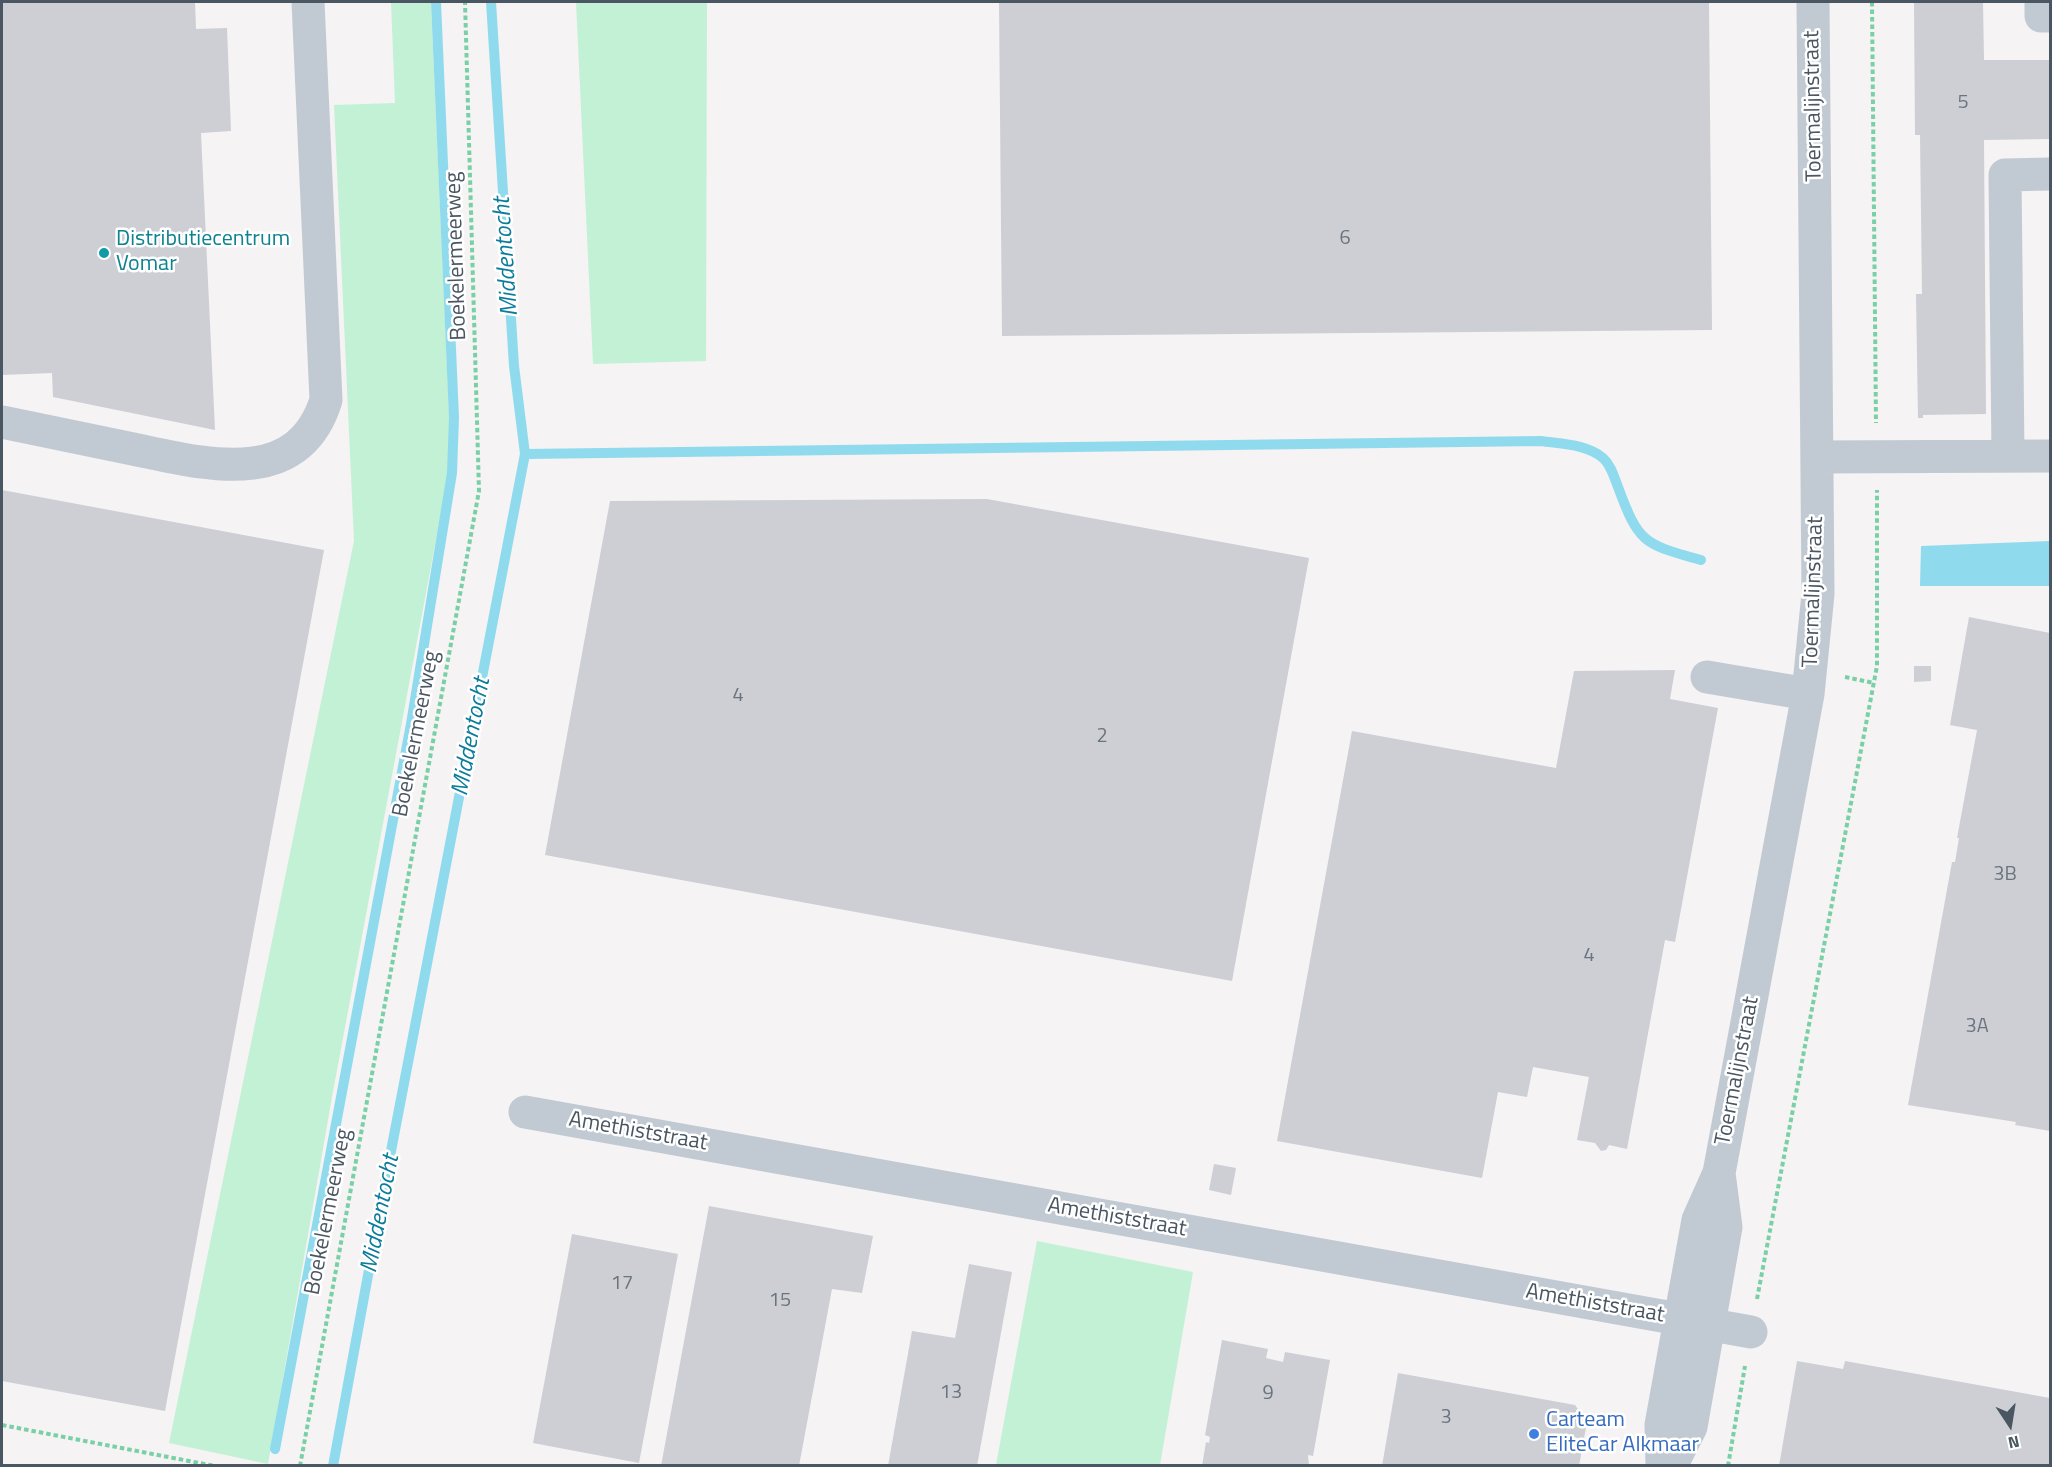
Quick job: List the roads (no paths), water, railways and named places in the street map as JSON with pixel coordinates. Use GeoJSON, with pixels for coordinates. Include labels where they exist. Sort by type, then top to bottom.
{"type":"FeatureCollection","features":[{"type":"Feature","properties":{"kind":"street"},"geometry":{"type":"LineString","coordinates":[[2,422],[216,466],[254,464],[282,455],[309,435],[320,417],[326,400],[308,2]]}},
{"type":"Feature","properties":{"kind":"street","name":"Toermalijnstraat"},"geometry":{"type":"LineString","coordinates":[[1662,1466],[1661,1425],[1726,1227],[1719,1173],[1808,694],[1818,594],[1813,2]]}},
{"type":"Feature","properties":{"kind":"street"},"geometry":{"type":"LineString","coordinates":[[2041,2],[2041,16],[2050,16]]}},
{"type":"Feature","properties":{"kind":"street"},"geometry":{"type":"LineString","coordinates":[[2008,456],[2005,175],[2050,174]]}},
{"type":"Feature","properties":{"kind":"street"},"geometry":{"type":"LineString","coordinates":[[1817,457],[2050,456]]}},
{"type":"Feature","properties":{"kind":"street"},"geometry":{"type":"LineString","coordinates":[[1707,677],[1808,694]]}},
{"type":"Feature","properties":{"kind":"street","name":"Amethiststraat"},"geometry":{"type":"LineString","coordinates":[[525,1112],[1751,1332]]}},
{"type":"Feature","properties":{"kind":"street","name":"Toermalijnstraat"},"geometry":{"type":"LineString","coordinates":[[1671,1466],[1690,1427],[1695,1322]]}},
{"type":"Feature","properties":{"kind":"water"},"geometry":{"type":"Polygon","coordinates":[[[2050,541],[2050,586],[1920,586],[1921,546],[2050,541]]]}},
{"type":"Feature","properties":{"kind":"waterway","name":"Middentocht"},"geometry":{"type":"LineString","coordinates":[[275,1449],[411,724],[452,473],[454,418],[436,2]]}},
{"type":"Feature","properties":{"kind":"waterway","name":"Middentocht"},"geometry":{"type":"LineString","coordinates":[[333,1466],[525,454],[514,366],[491,2]]}},
{"type":"Feature","properties":{"kind":"waterway"},"geometry":{"type":"LineString","coordinates":[[525,454],[1541,441],[1582,447],[1597,453],[1612,471],[1625,506],[1638,531],[1655,545],[1701,560]]}},
{"type":"Feature","properties":{"kind":"place","name":"Distributiecentrum Vomar"},"geometry":{"type":"Point","coordinates":[104,253]}},
{"type":"Feature","properties":{"kind":"place","name":"Carteam EliteCar Alkmaar"},"geometry":{"type":"Point","coordinates":[1534,1434]}}]}
